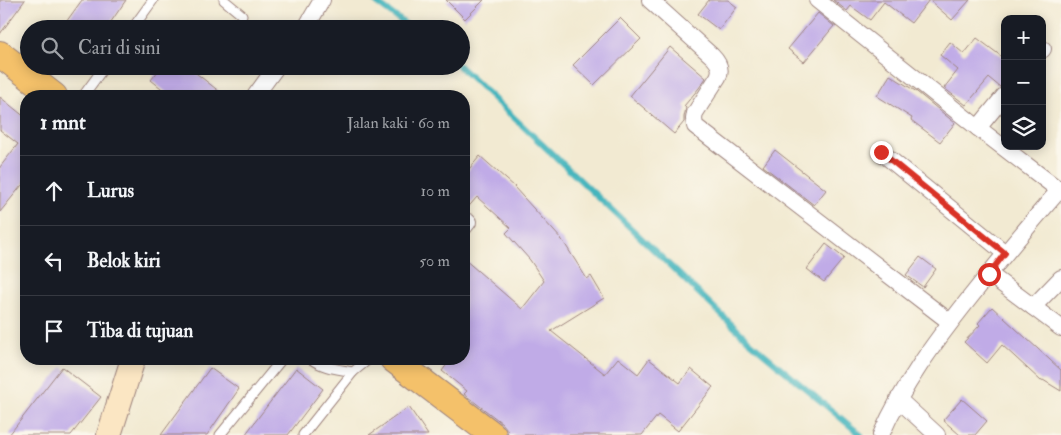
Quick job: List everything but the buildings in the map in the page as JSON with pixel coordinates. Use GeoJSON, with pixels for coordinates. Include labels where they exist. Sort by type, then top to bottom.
{"type":"FeatureCollection","features":[{"type":"Feature","properties":{"kind":"main road"},"geometry":{"type":"LineString","coordinates":[[1,58],[20,72]]}},
{"type":"Feature","properties":{"kind":"main road"},"geometry":{"type":"LineString","coordinates":[[25,75],[46,90]]}},
{"type":"Feature","properties":{"kind":"main road"},"geometry":{"type":"LineString","coordinates":[[402,365],[493,435]]}},
{"type":"Feature","properties":{"kind":"street"},"geometry":{"type":"LineString","coordinates":[[310,20],[322,0]]}},
{"type":"Feature","properties":{"kind":"street"},"geometry":{"type":"LineString","coordinates":[[650,0],[712,56],[720,66],[721,72],[695,113],[695,126],[950,322]]}},
{"type":"Feature","properties":{"kind":"street"},"geometry":{"type":"LineString","coordinates":[[817,0],[978,128],[1060,189],[1005,253],[950,322],[906,384],[881,435]]}},
{"type":"Feature","properties":{"kind":"street"},"geometry":{"type":"LineString","coordinates":[[259,90],[270,75]]}},
{"type":"Feature","properties":{"kind":"street"},"geometry":{"type":"LineString","coordinates":[[978,128],[1001,100]]}},
{"type":"Feature","properties":{"kind":"street"},"geometry":{"type":"LineString","coordinates":[[881,152],[1005,253]]}},
{"type":"Feature","properties":{"kind":"street"},"geometry":{"type":"LineString","coordinates":[[989,274],[1061,328]]}},
{"type":"Feature","properties":{"kind":"street"},"geometry":{"type":"LineString","coordinates":[[1033,307],[1061,278]]}},
{"type":"Feature","properties":{"kind":"street"},"geometry":{"type":"LineString","coordinates":[[109,435],[131,365]]}},
{"type":"Feature","properties":{"kind":"street"},"geometry":{"type":"LineString","coordinates":[[895,405],[937,435]]}},
{"type":"Feature","properties":{"kind":"lane"},"geometry":{"type":"LineString","coordinates":[[139,20],[153,0]]}},
{"type":"Feature","properties":{"kind":"lane"},"geometry":{"type":"LineString","coordinates":[[224,0],[242,15]]}},
{"type":"Feature","properties":{"kind":"lane"},"geometry":{"type":"LineString","coordinates":[[87,90],[98,75]]}},
{"type":"Feature","properties":{"kind":"lane"},"geometry":{"type":"LineString","coordinates":[[220,435],[277,365]]}},
{"type":"Feature","properties":{"kind":"lane"},"geometry":{"type":"LineString","coordinates":[[322,365],[353,372]]}},
{"type":"Feature","properties":{"kind":"lane"},"geometry":{"type":"LineString","coordinates":[[303,435],[353,372],[362,365]]}},
{"type":"Feature","properties":{"kind":"waterway"},"geometry":{"type":"LineString","coordinates":[[373,0],[400,20]]}},
{"type":"Feature","properties":{"kind":"waterway"},"geometry":{"type":"LineString","coordinates":[[469,75],[749,341],[861,435]]}},
{"type":"Feature","properties":{"kind":"route"},"geometry":{"type":"LineString","coordinates":[[881,152],[1005,253],[989,274]]}}]}
